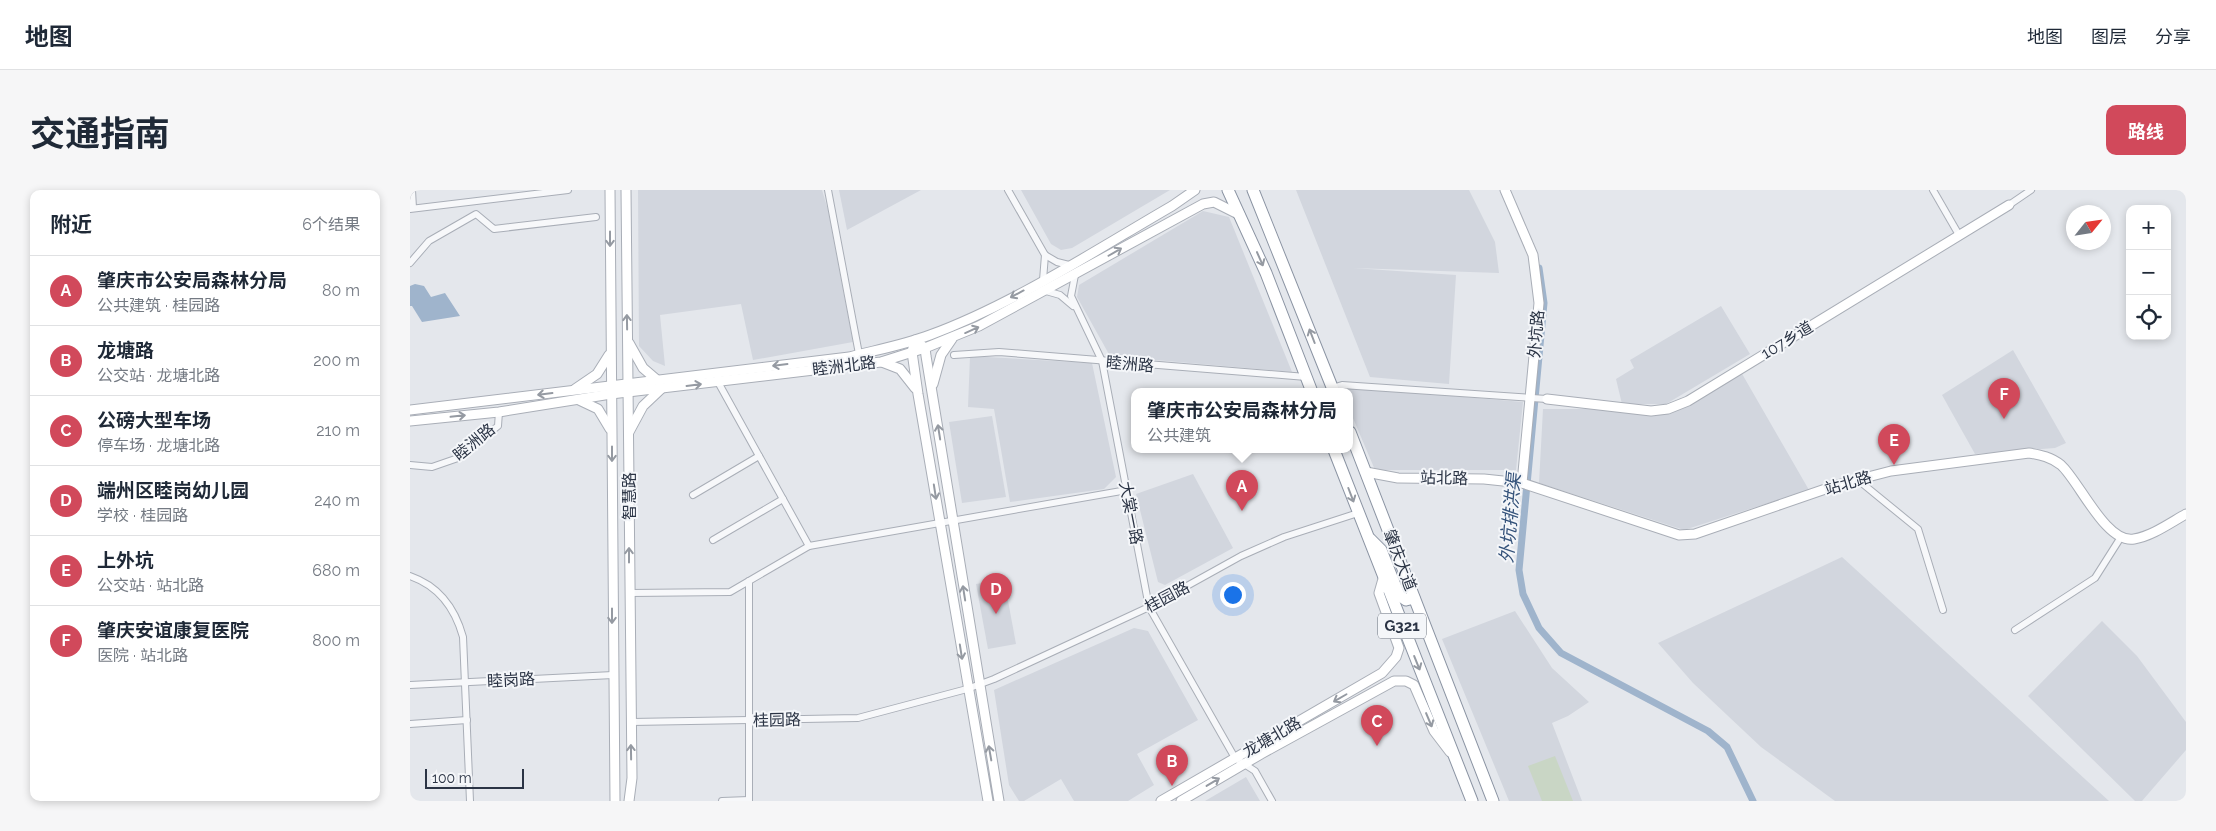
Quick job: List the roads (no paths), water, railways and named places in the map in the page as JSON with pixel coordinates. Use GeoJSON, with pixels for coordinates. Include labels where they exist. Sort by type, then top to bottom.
{"type":"FeatureCollection","features":[{"type":"Feature","properties":{"kind":"highway"},"geometry":{"type":"LineString","coordinates":[[1228,190],[1266,274],[1310,388]]}},
{"type":"Feature","properties":{"kind":"highway"},"geometry":{"type":"LineString","coordinates":[[1255,193],[1332,388]]}},
{"type":"Feature","properties":{"kind":"highway","name":"肇庆大道"},"geometry":{"type":"LineString","coordinates":[[1353,440],[1493,801]]}},
{"type":"Feature","properties":{"kind":"highway","name":"肇庆大道"},"geometry":{"type":"LineString","coordinates":[[1335,453],[1383,579],[1472,801]]}},
{"type":"Feature","properties":{"kind":"highway"},"geometry":{"type":"LineString","coordinates":[[1367,536],[1381,550],[1399,595],[1406,600],[1414,598]]}},
{"type":"Feature","properties":{"kind":"highway"},"geometry":{"type":"LineString","coordinates":[[1431,699],[1437,693],[1444,694],[1460,734],[1473,749]]}},
{"type":"Feature","properties":{"kind":"main road","name":"智慧路"},"geometry":{"type":"LineString","coordinates":[[610,190],[615,801]]}},
{"type":"Feature","properties":{"kind":"main road","name":"智慧路"},"geometry":{"type":"LineString","coordinates":[[626,190],[632,778],[629,801]]}},
{"type":"Feature","properties":{"kind":"main road","name":"睦洲北路"},"geometry":{"type":"LineString","coordinates":[[628,388],[657,380],[859,354],[915,340],[971,317],[1043,280],[1172,206],[1195,190]]}},
{"type":"Feature","properties":{"kind":"main road","name":"外坑路"},"geometry":{"type":"LineString","coordinates":[[1505,190],[1533,255],[1539,303],[1522,483]]}},
{"type":"Feature","properties":{"kind":"main road"},"geometry":{"type":"LineString","coordinates":[[1172,206],[1189,200],[1191,203],[1178,216]]}},
{"type":"Feature","properties":{"kind":"main road","name":"睦洲北路"},"geometry":{"type":"LineString","coordinates":[[410,410],[572,391],[628,388],[662,389],[881,362],[953,338],[1046,291],[1178,216],[1203,204],[1214,202],[1240,215]]}},
{"type":"Feature","properties":{"kind":"main road","name":"107乡道"},"geometry":{"type":"LineString","coordinates":[[1547,399],[1628,410],[1651,411],[1668,409],[1688,401],[2009,205]]}},
{"type":"Feature","properties":{"kind":"main road"},"geometry":{"type":"LineString","coordinates":[[932,389],[941,355],[953,338]]}},
{"type":"Feature","properties":{"kind":"main road"},"geometry":{"type":"LineString","coordinates":[[988,801],[967,689],[918,394],[912,352],[915,340],[924,348],[932,389],[978,685],[999,801]]}},
{"type":"Feature","properties":{"kind":"main road"},"geometry":{"type":"LineString","coordinates":[[628,342],[643,368],[657,380]]}},
{"type":"Feature","properties":{"kind":"main road"},"geometry":{"type":"LineString","coordinates":[[572,391],[597,374],[611,353]]}},
{"type":"Feature","properties":{"kind":"main road"},"geometry":{"type":"LineString","coordinates":[[881,362],[905,373],[918,394]]}},
{"type":"Feature","properties":{"kind":"main road"},"geometry":{"type":"LineString","coordinates":[[628,432],[643,406],[662,389]]}},
{"type":"Feature","properties":{"kind":"main road","name":"睦洲北路"},"geometry":{"type":"LineString","coordinates":[[410,421],[499,412],[576,400],[611,390]]}},
{"type":"Feature","properties":{"kind":"main road"},"geometry":{"type":"LineString","coordinates":[[576,400],[598,409],[611,431]]}},
{"type":"Feature","properties":{"kind":"main road","name":"站北路"},"geometry":{"type":"LineString","coordinates":[[1366,472],[1398,478],[1484,479],[1522,483],[1678,535],[1695,534],[1858,480],[1891,471],[2029,453],[2043,455],[2062,466],[2109,529],[2121,537]]}},
{"type":"Feature","properties":{"kind":"main road"},"geometry":{"type":"LineString","coordinates":[[2121,537],[2133,540],[2150,534],[2186,514]]}},
{"type":"Feature","properties":{"kind":"main road","name":"龙塘北路"},"geometry":{"type":"LineString","coordinates":[[1161,801],[1382,674],[1396,657],[1399,648],[1380,593],[1383,579]]}},
{"type":"Feature","properties":{"kind":"main road"},"geometry":{"type":"LineString","coordinates":[[613,649],[618,653],[625,653],[630,648]]}},
{"type":"Feature","properties":{"kind":"main road","name":"龙塘北路"},"geometry":{"type":"LineString","coordinates":[[1181,801],[1244,763],[1388,683],[1406,681],[1414,686],[1434,731],[1455,759]]}},
{"type":"Feature","properties":{"kind":"main road"},"geometry":{"type":"LineString","coordinates":[[632,778],[636,801]]}},
{"type":"Feature","properties":{"kind":"street"},"geometry":{"type":"LineString","coordinates":[[412,190],[412,208],[568,190]]}},
{"type":"Feature","properties":{"kind":"street"},"geometry":{"type":"LineString","coordinates":[[828,190],[859,354]]}},
{"type":"Feature","properties":{"kind":"street"},"geometry":{"type":"LineString","coordinates":[[1008,190],[1045,255],[1057,262],[1069,265]]}},
{"type":"Feature","properties":{"kind":"street"},"geometry":{"type":"LineString","coordinates":[[1934,190],[1959,235]]}},
{"type":"Feature","properties":{"kind":"street"},"geometry":{"type":"LineString","coordinates":[[2009,205],[2031,190]]}},
{"type":"Feature","properties":{"kind":"street"},"geometry":{"type":"LineString","coordinates":[[410,263],[429,241],[476,214],[494,228],[596,216]]}},
{"type":"Feature","properties":{"kind":"street"},"geometry":{"type":"LineString","coordinates":[[1043,280],[1045,255]]}},
{"type":"Feature","properties":{"kind":"street"},"geometry":{"type":"LineString","coordinates":[[1074,307],[1071,288],[1075,275]]}},
{"type":"Feature","properties":{"kind":"street"},"geometry":{"type":"LineString","coordinates":[[1046,291],[1060,295],[1074,307]]}},
{"type":"Feature","properties":{"kind":"street","name":"大棠一路"},"geometry":{"type":"LineString","coordinates":[[1074,307],[1102,362],[1149,607],[1234,758]]}},
{"type":"Feature","properties":{"kind":"street","name":"睦洲路"},"geometry":{"type":"LineString","coordinates":[[954,355],[999,352],[1102,362],[1306,377]]}},
{"type":"Feature","properties":{"kind":"street"},"geometry":{"type":"LineString","coordinates":[[718,382],[809,546]]}},
{"type":"Feature","properties":{"kind":"street"},"geometry":{"type":"LineString","coordinates":[[1337,388],[1342,385],[1547,399]]}},
{"type":"Feature","properties":{"kind":"street","name":"睦洲路"},"geometry":{"type":"LineString","coordinates":[[410,465],[432,467],[458,458],[498,426],[499,412]]}},
{"type":"Feature","properties":{"kind":"street"},"geometry":{"type":"LineString","coordinates":[[693,495],[759,456]]}},
{"type":"Feature","properties":{"kind":"street"},"geometry":{"type":"LineString","coordinates":[[1858,480],[1918,530],[1943,610]]}},
{"type":"Feature","properties":{"kind":"street"},"geometry":{"type":"LineString","coordinates":[[630,593],[730,592],[809,546],[1126,490]]}},
{"type":"Feature","properties":{"kind":"street"},"geometry":{"type":"LineString","coordinates":[[713,540],[783,499]]}},
{"type":"Feature","properties":{"kind":"street","name":"桂园路"},"geometry":{"type":"LineString","coordinates":[[631,722],[858,718],[967,689],[1149,607],[1241,556],[1284,537],[1358,513]]}},
{"type":"Feature","properties":{"kind":"street"},"geometry":{"type":"LineString","coordinates":[[2015,630],[2095,578],[2121,537]]}},
{"type":"Feature","properties":{"kind":"street"},"geometry":{"type":"LineString","coordinates":[[410,576],[422,580],[447,600],[458,617],[463,637],[470,801]]}},
{"type":"Feature","properties":{"kind":"street"},"geometry":{"type":"LineString","coordinates":[[722,801],[749,800],[749,581]]}},
{"type":"Feature","properties":{"kind":"street","name":"睦岗路"},"geometry":{"type":"LineString","coordinates":[[410,685],[613,675]]}},
{"type":"Feature","properties":{"kind":"street"},"geometry":{"type":"LineString","coordinates":[[410,724],[467,720]]}},
{"type":"Feature","properties":{"kind":"street"},"geometry":{"type":"LineString","coordinates":[[1234,758],[1255,771],[1272,801]]}},
{"type":"Feature","properties":{"kind":"water"},"geometry":{"type":"Polygon","coordinates":[[[415,284],[424,286],[431,297],[445,293],[460,316],[422,322],[412,306],[410,306],[410,286],[415,284]]]}},
{"type":"Feature","properties":{"kind":"waterway","name":"外坑排洪渠"},"geometry":{"type":"LineString","coordinates":[[1539,268],[1544,303],[1519,570],[1523,594],[1539,628],[1561,653],[1708,731],[1727,747],[1753,801]]}},
{"type":"Feature","properties":{"kind":"place","name":"肇庆安谊康复医院"},"geometry":{"type":"Point","coordinates":[2004,419]}},
{"type":"Feature","properties":{"kind":"place","name":"上外坑"},"geometry":{"type":"Point","coordinates":[1894,465]}},
{"type":"Feature","properties":{"kind":"place","name":"肇庆市公安局森林分局"},"geometry":{"type":"Point","coordinates":[1242,511]}},
{"type":"Feature","properties":{"kind":"place","name":"端州区睦岗幼儿园"},"geometry":{"type":"Point","coordinates":[996,614]}},
{"type":"Feature","properties":{"kind":"place","name":"公磅大型车场"},"geometry":{"type":"Point","coordinates":[1377,746]}},
{"type":"Feature","properties":{"kind":"place","name":"龙塘路"},"geometry":{"type":"Point","coordinates":[1172,786]}}]}
